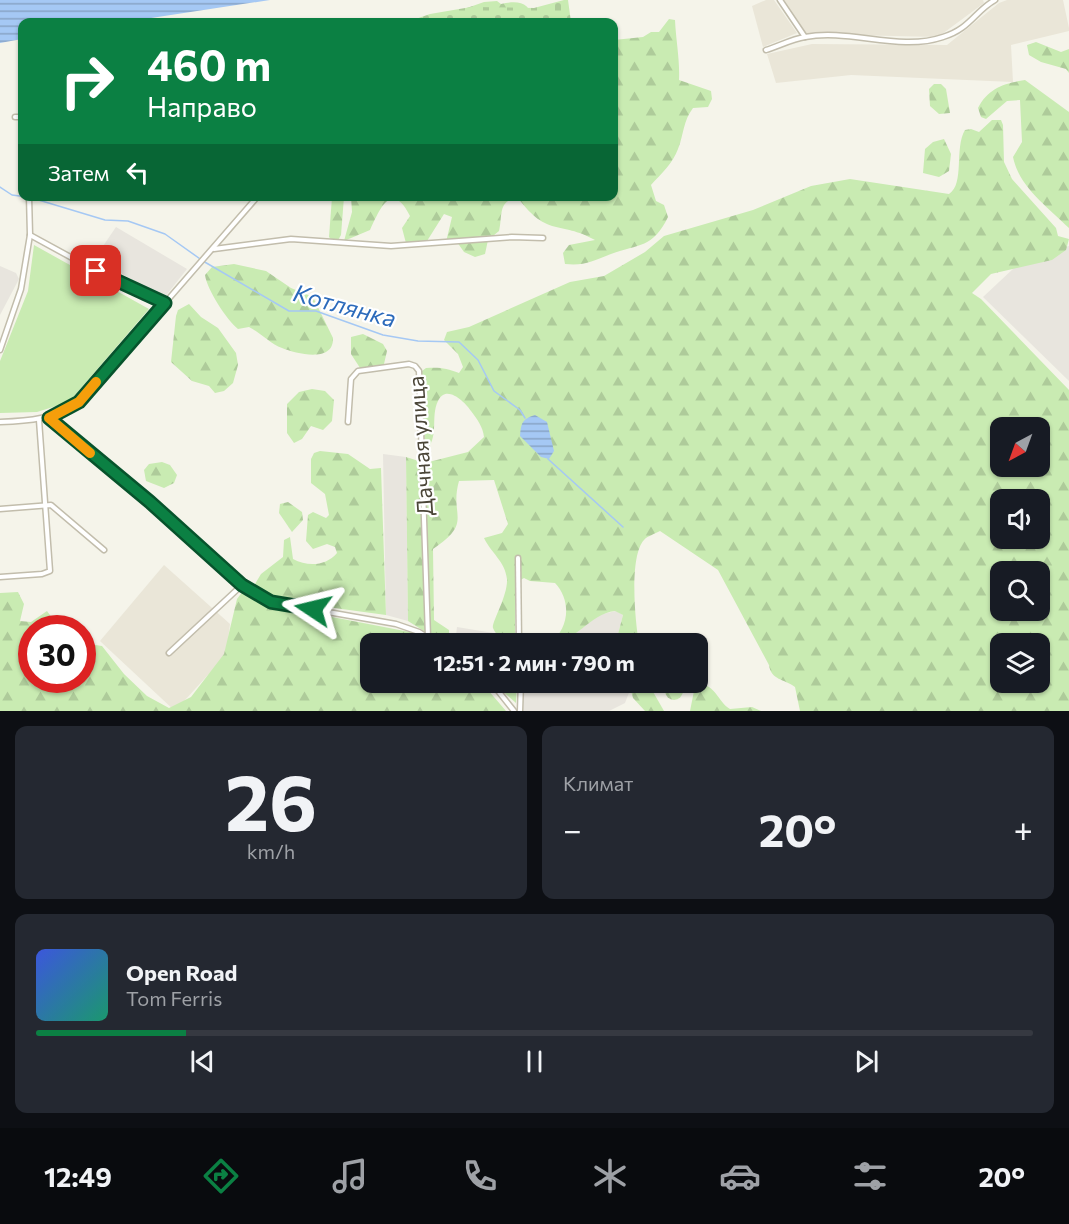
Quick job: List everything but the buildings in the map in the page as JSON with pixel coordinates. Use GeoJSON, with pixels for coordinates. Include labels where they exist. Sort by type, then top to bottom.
{"type":"FeatureCollection","features":[{"type":"Feature","properties":{"kind":"street"},"geometry":{"type":"LineString","coordinates":[[780,0],[805,37]]}},
{"type":"Feature","properties":{"kind":"street"},"geometry":{"type":"LineString","coordinates":[[766,50],[805,37],[908,42],[936,40],[956,33],[969,24],[992,1]]}},
{"type":"Feature","properties":{"kind":"street"},"geometry":{"type":"LineString","coordinates":[[0,350],[21,289],[24,258],[30,235],[29,201]]}},
{"type":"Feature","properties":{"kind":"street"},"geometry":{"type":"LineString","coordinates":[[0,422],[49,418],[79,402],[254,201]]}},
{"type":"Feature","properties":{"kind":"street"},"geometry":{"type":"LineString","coordinates":[[30,235],[87,266],[165,303]]}},
{"type":"Feature","properties":{"kind":"street"},"geometry":{"type":"LineString","coordinates":[[213,249],[291,239],[391,246],[512,237],[543,238]]}},
{"type":"Feature","properties":{"kind":"street","name":"Дачная улица"},"geometry":{"type":"LineString","coordinates":[[348,422],[351,379],[358,371],[409,364],[416,366],[420,383],[429,604],[428,633]]}},
{"type":"Feature","properties":{"kind":"street"},"geometry":{"type":"LineString","coordinates":[[49,418],[150,502],[242,585],[271,602],[396,624],[418,633]]}},
{"type":"Feature","properties":{"kind":"street"},"geometry":{"type":"LineString","coordinates":[[0,577],[42,574],[50,571],[39,420]]}},
{"type":"Feature","properties":{"kind":"street"},"geometry":{"type":"LineString","coordinates":[[0,509],[51,505],[104,550]]}},
{"type":"Feature","properties":{"kind":"street"},"geometry":{"type":"LineString","coordinates":[[518,558],[519,633]]}},
{"type":"Feature","properties":{"kind":"street"},"geometry":{"type":"LineString","coordinates":[[169,653],[242,585]]}},
{"type":"Feature","properties":{"kind":"street"},"geometry":{"type":"LineString","coordinates":[[500,693],[514,711]]}},
{"type":"Feature","properties":{"kind":"street"},"geometry":{"type":"LineString","coordinates":[[520,711],[521,693]]}},
{"type":"Feature","properties":{"kind":"shaded area"},"geometry":{"type":"Polygon","coordinates":[[[766,0],[774,0],[797,33],[763,47],[752,6],[766,0]]]}},
{"type":"Feature","properties":{"kind":"shaded area"},"geometry":{"type":"Polygon","coordinates":[[[783,0],[983,0],[984,3],[938,37],[804,34],[783,0]]]}},
{"type":"Feature","properties":{"kind":"shaded area"},"geometry":{"type":"Polygon","coordinates":[[[1007,0],[1063,0],[1069,28],[1069,31],[1011,45],[1013,82],[851,75],[776,83],[767,54],[812,44],[947,45],[999,3],[1007,0]]]}},
{"type":"Feature","properties":{"kind":"shaded area"},"geometry":{"type":"Polygon","coordinates":[[[116,227],[187,269],[164,298],[95,258],[116,227]]]}},
{"type":"Feature","properties":{"kind":"shaded area"},"geometry":{"type":"Polygon","coordinates":[[[1069,246],[1069,381],[983,297],[1031,252],[1069,246]]]}},
{"type":"Feature","properties":{"kind":"shaded area"},"geometry":{"type":"Polygon","coordinates":[[[0,266],[16,273],[19,279],[0,315],[0,266]]]}},
{"type":"Feature","properties":{"kind":"shaded area"},"geometry":{"type":"Polygon","coordinates":[[[383,454],[406,457],[408,621],[386,615],[383,454]]]}},
{"type":"Feature","properties":{"kind":"shaded area"},"geometry":{"type":"Polygon","coordinates":[[[164,565],[230,624],[226,655],[175,711],[100,641],[164,565]]]}},
{"type":"Feature","properties":{"kind":"shaded area"},"geometry":{"type":"Polygon","coordinates":[[[616,611],[623,615],[618,633],[576,633],[598,615],[616,611]]]}},
{"type":"Feature","properties":{"kind":"shaded area"},"geometry":{"type":"Polygon","coordinates":[[[457,627],[494,633],[456,633],[457,627]]]}},
{"type":"Feature","properties":{"kind":"shaded area"},"geometry":{"type":"Polygon","coordinates":[[[522,693],[629,693],[625,703],[609,711],[522,711],[522,693]]]}},
{"type":"Feature","properties":{"kind":"green space"},"geometry":{"type":"Polygon","coordinates":[[[568,0],[570,18],[418,18],[471,7],[534,8],[568,0]]]}},
{"type":"Feature","properties":{"kind":"green space"},"geometry":{"type":"Polygon","coordinates":[[[484,2],[523,4],[530,10],[533,18],[438,18],[484,2]]]}},
{"type":"Feature","properties":{"kind":"green space"},"geometry":{"type":"Polygon","coordinates":[[[669,19],[675,20],[679,80],[711,91],[712,99],[708,107],[693,108],[687,118],[676,154],[651,185],[656,201],[664,205],[668,217],[651,240],[588,262],[565,264],[563,253],[569,245],[595,240],[583,234],[546,224],[520,201],[618,201],[618,40],[643,37],[651,32],[659,32],[669,19]]]}},
{"type":"Feature","properties":{"kind":"green space"},"geometry":{"type":"Polygon","coordinates":[[[1036,42],[1061,52],[1069,49],[1069,73],[1066,69],[1041,62],[1029,55],[1027,45],[1036,42]]]}},
{"type":"Feature","properties":{"kind":"green space"},"geometry":{"type":"Polygon","coordinates":[[[1025,80],[1069,112],[1069,228],[1035,196],[1016,168],[1013,157],[1022,142],[1020,100],[1007,101],[986,119],[981,117],[978,108],[992,91],[1025,80]]]}},
{"type":"Feature","properties":{"kind":"green space"},"geometry":{"type":"Polygon","coordinates":[[[934,84],[941,84],[946,89],[950,113],[939,114],[930,106],[929,89],[934,84]]]}},
{"type":"Feature","properties":{"kind":"green space"},"geometry":{"type":"Polygon","coordinates":[[[992,120],[1001,120],[1004,162],[1012,179],[1056,228],[1058,236],[1069,239],[1066,250],[1052,260],[991,274],[972,293],[981,299],[1069,390],[1069,711],[800,711],[795,687],[772,674],[718,570],[660,531],[644,540],[636,560],[635,605],[638,633],[618,633],[623,615],[615,611],[598,617],[576,633],[559,633],[566,614],[564,598],[560,590],[555,583],[530,581],[524,578],[517,582],[515,588],[515,633],[496,633],[493,625],[505,593],[507,579],[504,567],[484,538],[502,533],[508,524],[494,480],[459,481],[456,503],[457,525],[445,540],[433,549],[434,620],[449,630],[449,633],[427,633],[408,621],[406,457],[425,463],[468,452],[484,437],[479,423],[468,408],[456,396],[446,394],[438,401],[434,434],[430,446],[425,451],[422,371],[426,368],[439,368],[459,373],[463,367],[458,354],[444,340],[447,332],[469,327],[570,282],[604,276],[645,252],[664,236],[753,210],[811,186],[850,179],[949,194],[957,182],[962,138],[965,130],[971,129],[979,132],[992,120]]]}},
{"type":"Feature","properties":{"kind":"green space"},"geometry":{"type":"Polygon","coordinates":[[[944,139],[951,154],[949,171],[939,177],[923,173],[925,149],[933,142],[944,139]]]}},
{"type":"Feature","properties":{"kind":"green space"},"geometry":{"type":"Polygon","coordinates":[[[332,201],[344,201],[341,235],[337,242],[333,242],[329,237],[332,201]]]}},
{"type":"Feature","properties":{"kind":"green space"},"geometry":{"type":"Polygon","coordinates":[[[351,201],[387,201],[370,230],[344,241],[352,212],[351,201]]]}},
{"type":"Feature","properties":{"kind":"green space"},"geometry":{"type":"Polygon","coordinates":[[[399,201],[508,201],[502,210],[499,231],[488,240],[485,254],[475,257],[464,252],[457,242],[446,242],[452,217],[444,214],[427,241],[407,247],[402,228],[410,216],[399,201]]]}},
{"type":"Feature","properties":{"kind":"green space"},"geometry":{"type":"Polygon","coordinates":[[[34,245],[149,309],[69,402],[37,412],[0,413],[0,361],[28,291],[34,245]]]}},
{"type":"Feature","properties":{"kind":"green space"},"geometry":{"type":"Polygon","coordinates":[[[234,264],[266,271],[291,288],[313,297],[333,338],[332,346],[328,351],[314,355],[296,352],[278,346],[249,327],[238,329],[218,304],[205,275],[212,267],[234,264]]]}},
{"type":"Feature","properties":{"kind":"green space"},"geometry":{"type":"Polygon","coordinates":[[[189,304],[201,317],[218,328],[236,353],[238,365],[233,383],[224,391],[215,393],[209,386],[192,381],[171,362],[176,316],[178,310],[189,304]]]}},
{"type":"Feature","properties":{"kind":"green space"},"geometry":{"type":"Polygon","coordinates":[[[363,334],[383,344],[387,351],[384,364],[374,371],[362,371],[351,354],[351,337],[363,334]]]}},
{"type":"Feature","properties":{"kind":"green space"},"geometry":{"type":"Polygon","coordinates":[[[312,389],[325,391],[334,400],[332,421],[323,430],[311,426],[302,439],[294,443],[287,433],[287,404],[299,392],[312,389]]]}},
{"type":"Feature","properties":{"kind":"green space"},"geometry":{"type":"Polygon","coordinates":[[[320,451],[348,454],[370,469],[381,468],[386,615],[268,599],[261,594],[255,584],[261,574],[283,557],[284,540],[290,537],[293,559],[299,562],[322,563],[337,553],[335,547],[327,544],[313,549],[306,541],[308,515],[313,512],[326,518],[329,515],[325,494],[311,483],[311,459],[314,453],[320,451]]]}},
{"type":"Feature","properties":{"kind":"green space"},"geometry":{"type":"Polygon","coordinates":[[[162,462],[170,465],[177,475],[174,483],[164,488],[146,481],[144,470],[149,464],[162,462]]]}},
{"type":"Feature","properties":{"kind":"green space"},"geometry":{"type":"Polygon","coordinates":[[[288,502],[302,512],[303,520],[292,532],[279,513],[280,504],[288,502]]]}},
{"type":"Feature","properties":{"kind":"green space"},"geometry":{"type":"Polygon","coordinates":[[[243,591],[270,605],[415,633],[360,633],[360,693],[491,693],[506,711],[0,711],[0,593],[18,592],[24,604],[21,615],[18,615],[18,693],[96,693],[96,645],[102,646],[124,674],[147,696],[169,708],[191,697],[224,654],[237,599],[243,591]]]}},
{"type":"Feature","properties":{"kind":"green space"},"geometry":{"type":"Polygon","coordinates":[[[708,686],[730,709],[752,707],[761,711],[690,711],[694,693],[708,693],[708,686]]]}},
{"type":"Feature","properties":{"kind":"green space"},"geometry":{"type":"Polygon","coordinates":[[[504,693],[516,693],[516,703],[504,693]]]}},
{"type":"Feature","properties":{"kind":"green space"},"geometry":{"type":"Polygon","coordinates":[[[632,693],[654,693],[664,711],[645,711],[633,698],[632,693]]]}},
{"type":"Feature","properties":{"kind":"green space"},"geometry":{"type":"Polygon","coordinates":[[[666,693],[682,693],[674,700],[666,693]]]}},
{"type":"Feature","properties":{"kind":"water"},"geometry":{"type":"Polygon","coordinates":[[[0,0],[270,0],[151,18],[18,18],[18,40],[0,43],[0,0]]]}},
{"type":"Feature","properties":{"kind":"water"},"geometry":{"type":"Polygon","coordinates":[[[535,415],[547,422],[554,451],[549,459],[541,457],[520,436],[523,422],[535,415]]]}},
{"type":"Feature","properties":{"kind":"waterway","name":"Котлянка"},"geometry":{"type":"LineString","coordinates":[[0,187],[12,195],[18,196]]}},
{"type":"Feature","properties":{"kind":"waterway","name":"Котлянка"},"geometry":{"type":"LineString","coordinates":[[42,201],[105,220],[128,221],[165,234],[203,261],[289,311],[316,311],[383,335],[418,341],[459,342],[478,360],[494,391],[520,410],[525,418]]}},
{"type":"Feature","properties":{"kind":"waterway","name":"Котлянка"},"geometry":{"type":"LineString","coordinates":[[548,459],[623,527]]}},
{"type":"Feature","properties":{"kind":"slow traffic"},"geometry":{"type":"LineString","coordinates":[[90,453],[49,418],[79,402],[96,382]]}},
{"type":"Feature","properties":{"kind":"route"},"geometry":{"type":"LineString","coordinates":[[96,271],[165,303],[79,402],[49,418],[150,502],[242,585],[271,602],[313,609]]}}]}
